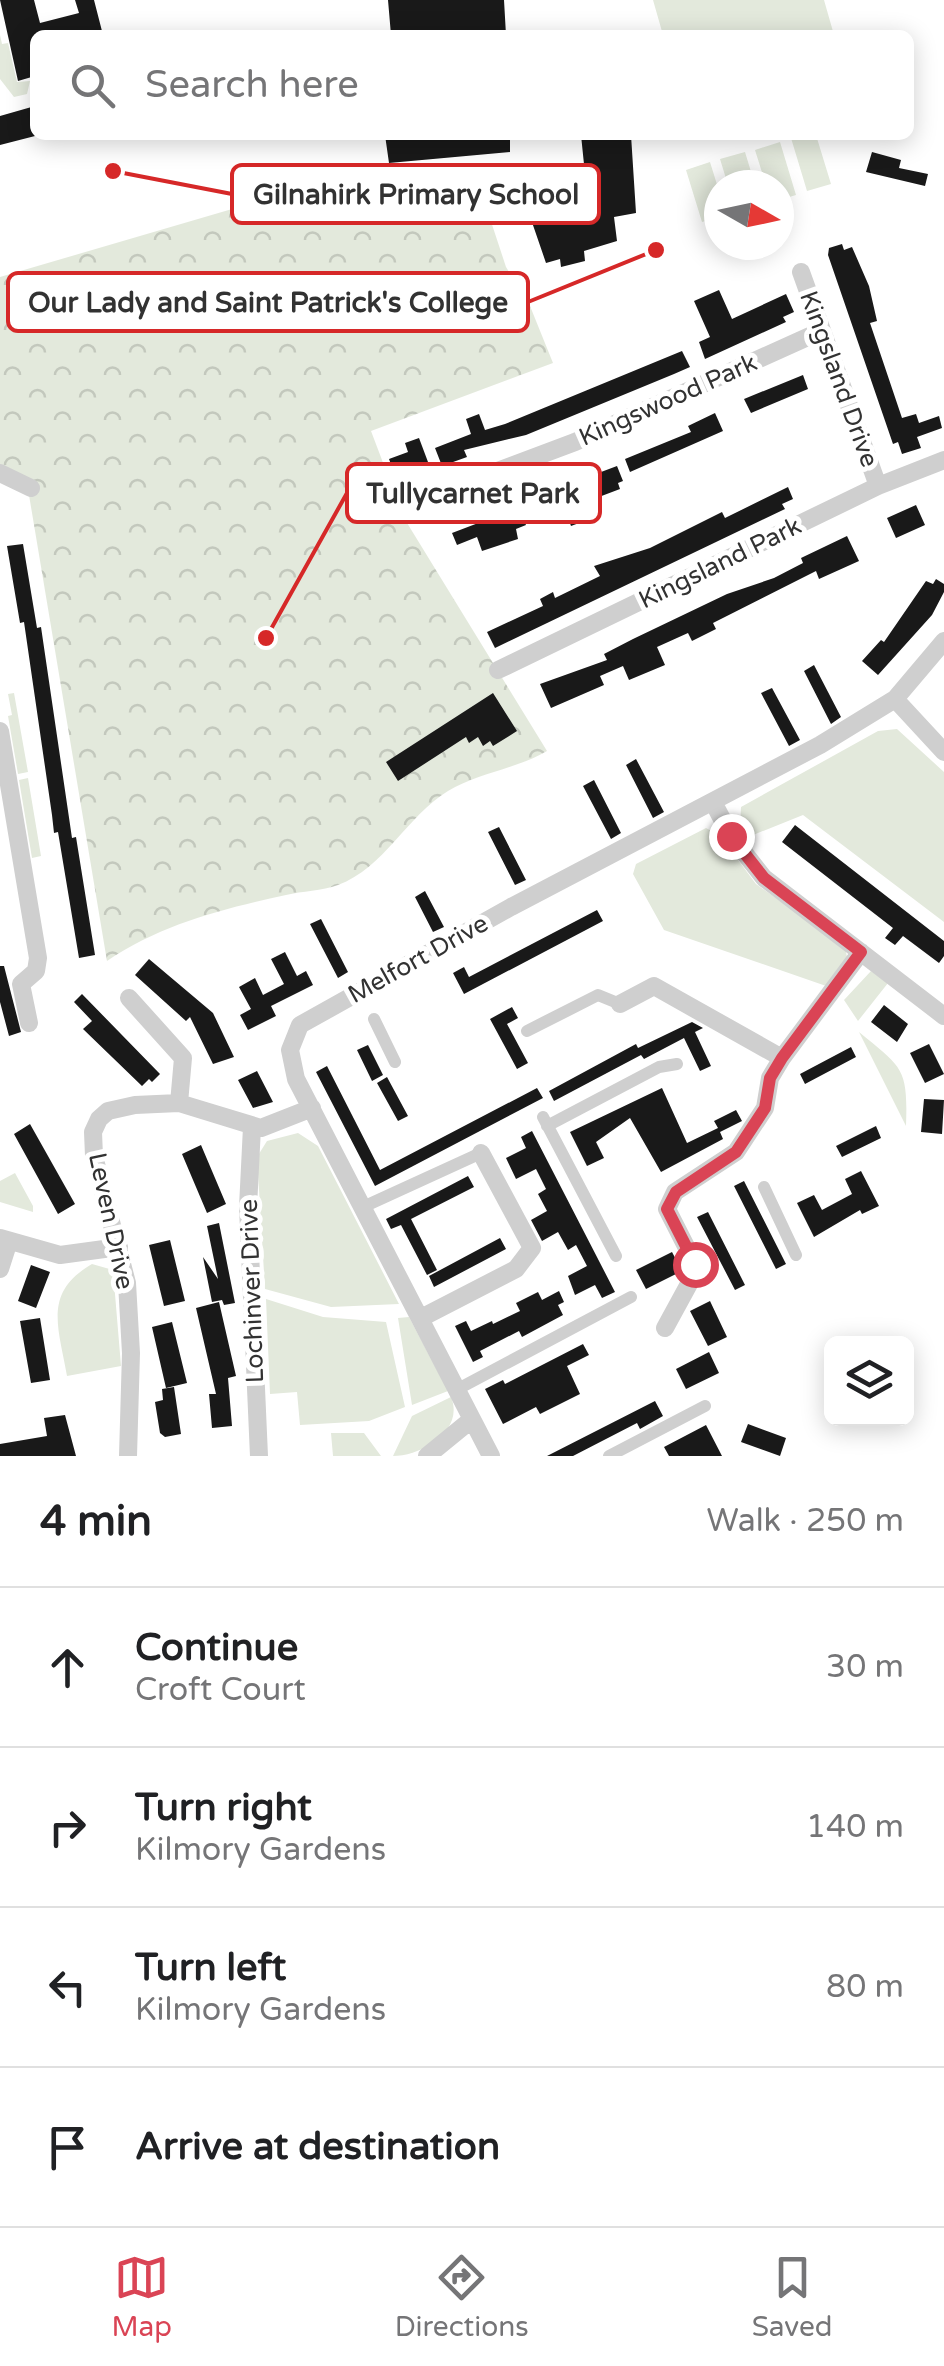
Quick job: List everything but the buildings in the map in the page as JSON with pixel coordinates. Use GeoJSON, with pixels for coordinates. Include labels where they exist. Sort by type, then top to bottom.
{"type":"FeatureCollection","features":[{"type":"Feature","properties":{"kind":"street","name":"Kingsland Drive"},"geometry":{"type":"LineString","coordinates":[[800,272],[878,486]]}},
{"type":"Feature","properties":{"kind":"street","name":"Kingswood Park"},"geometry":{"type":"LineString","coordinates":[[401,507],[575,442],[822,330]]}},
{"type":"Feature","properties":{"kind":"street","name":"Kingsland Park"},"geometry":{"type":"LineString","coordinates":[[498,670],[878,486],[944,460]]}},
{"type":"Feature","properties":{"kind":"street"},"geometry":{"type":"LineString","coordinates":[[2,479],[31,488]]}},
{"type":"Feature","properties":{"kind":"street"},"geometry":{"type":"LineString","coordinates":[[944,641],[895,699],[944,752]]}},
{"type":"Feature","properties":{"kind":"street","name":"Melfort Drive"},"geometry":{"type":"LineString","coordinates":[[490,1456],[290,1064],[290,1050],[300,1025],[895,699]]}},
{"type":"Feature","properties":{"kind":"street"},"geometry":{"type":"LineString","coordinates":[[0,732],[38,958],[36,971],[21,984],[29,1023]]}},
{"type":"Feature","properties":{"kind":"street"},"geometry":{"type":"LineString","coordinates":[[713,802],[731,836],[764,878],[944,1016]]}},
{"type":"Feature","properties":{"kind":"street"},"geometry":{"type":"LineString","coordinates":[[665,1328],[695,1272],[695,1264],[667,1209],[672,1196],[736,1152],[765,1108],[770,1078],[782,1058],[861,952]]}},
{"type":"Feature","properties":{"kind":"street"},"geometry":{"type":"LineString","coordinates":[[527,1031],[598,995],[620,1004],[654,986],[782,1058]]}},
{"type":"Feature","properties":{"kind":"street"},"geometry":{"type":"LineString","coordinates":[[129,998],[183,1058],[178,1103],[223,1114],[252,1127],[278,1124],[312,1108]]}},
{"type":"Feature","properties":{"kind":"street"},"geometry":{"type":"LineString","coordinates":[[374,1019],[395,1062]]}},
{"type":"Feature","properties":{"kind":"street"},"geometry":{"type":"LineString","coordinates":[[616,1256],[545,1122],[659,1067],[677,1064]]}},
{"type":"Feature","properties":{"kind":"street","name":"Leven Drive"},"geometry":{"type":"LineString","coordinates":[[128,1456],[131,1354],[127,1283],[94,1156],[93,1132],[108,1112],[178,1103]]}},
{"type":"Feature","properties":{"kind":"street","name":"Lochinver Drive"},"geometry":{"type":"LineString","coordinates":[[252,1127],[248,1207],[259,1456]]}},
{"type":"Feature","properties":{"kind":"street"},"geometry":{"type":"LineString","coordinates":[[362,1206],[481,1152],[532,1248],[529,1257],[516,1269],[421,1318]]}},
{"type":"Feature","properties":{"kind":"street"},"geometry":{"type":"LineString","coordinates":[[764,1187],[796,1256]]}},
{"type":"Feature","properties":{"kind":"street"},"geometry":{"type":"LineString","coordinates":[[0,1269],[5,1239],[60,1255],[119,1247]]}},
{"type":"Feature","properties":{"kind":"street"},"geometry":{"type":"LineString","coordinates":[[456,1390],[631,1297]]}},
{"type":"Feature","properties":{"kind":"street"},"geometry":{"type":"LineString","coordinates":[[608,1456],[705,1406]]}},
{"type":"Feature","properties":{"kind":"street"},"geometry":{"type":"LineString","coordinates":[[427,1456],[471,1420]]}},
{"type":"Feature","properties":{"kind":"green space"},"geometry":{"type":"Polygon","coordinates":[[[653,0],[824,0],[833,30],[662,30],[653,0]]]}},
{"type":"Feature","properties":{"kind":"green space"},"geometry":{"type":"Polygon","coordinates":[[[0,35],[2,44],[8,43],[17,82],[30,81],[27,94],[14,97],[0,79],[0,35]]]}},
{"type":"Feature","properties":{"kind":"green space"},"geometry":{"type":"Polygon","coordinates":[[[792,140],[818,140],[831,184],[807,191],[792,140]]]}},
{"type":"Feature","properties":{"kind":"green space"},"geometry":{"type":"Polygon","coordinates":[[[780,142],[788,170],[761,170],[755,150],[780,142]]]}},
{"type":"Feature","properties":{"kind":"green space"},"geometry":{"type":"Polygon","coordinates":[[[745,152],[750,170],[723,170],[720,159],[745,152]]]}},
{"type":"Feature","properties":{"kind":"green space"},"geometry":{"type":"Polygon","coordinates":[[[710,162],[712,170],[704,170],[704,221],[702,222],[686,170],[710,162]]]}},
{"type":"Feature","properties":{"kind":"green space"},"geometry":{"type":"Polygon","coordinates":[[[479,185],[506,267],[530,306],[553,363],[371,431],[404,518],[547,751],[448,791],[369,867],[338,885],[193,919],[149,937],[107,961],[28,489],[0,476],[0,277],[280,195],[479,185]]]}},
{"type":"Feature","properties":{"kind":"green space"},"geometry":{"type":"Polygon","coordinates":[[[14,693],[28,772],[18,774],[8,716],[12,715],[8,694],[14,693]]]}},
{"type":"Feature","properties":{"kind":"green space"},"geometry":{"type":"Polygon","coordinates":[[[897,729],[944,772],[944,922],[803,815],[753,835],[740,830],[741,807],[878,731],[897,729]]]}},
{"type":"Feature","properties":{"kind":"green space"},"geometry":{"type":"Polygon","coordinates":[[[28,778],[41,856],[32,858],[19,780],[28,778]]]}},
{"type":"Feature","properties":{"kind":"green space"},"geometry":{"type":"Polygon","coordinates":[[[706,828],[720,836],[756,884],[845,947],[847,957],[829,987],[664,930],[633,874],[636,864],[706,828]]]}},
{"type":"Feature","properties":{"kind":"green space"},"geometry":{"type":"Polygon","coordinates":[[[871,971],[888,983],[858,1021],[844,1000],[871,971]]]}},
{"type":"Feature","properties":{"kind":"green space"},"geometry":{"type":"Polygon","coordinates":[[[859,1032],[900,1071],[906,1092],[906,1126],[859,1032]]]}},
{"type":"Feature","properties":{"kind":"green space"},"geometry":{"type":"Polygon","coordinates":[[[298,1133],[318,1146],[399,1304],[331,1307],[265,1289],[257,1157],[267,1141],[298,1133]]]}},
{"type":"Feature","properties":{"kind":"green space"},"geometry":{"type":"Polygon","coordinates":[[[15,1173],[33,1212],[0,1202],[0,1181],[15,1173]]]}},
{"type":"Feature","properties":{"kind":"green space"},"geometry":{"type":"Polygon","coordinates":[[[92,1264],[113,1270],[121,1366],[67,1376],[58,1327],[60,1300],[76,1275],[92,1264]]]}},
{"type":"Feature","properties":{"kind":"green space"},"geometry":{"type":"Polygon","coordinates":[[[266,1299],[323,1317],[386,1322],[405,1407],[369,1421],[300,1425],[297,1392],[270,1394],[266,1299]]]}},
{"type":"Feature","properties":{"kind":"green space"},"geometry":{"type":"Polygon","coordinates":[[[409,1317],[448,1391],[412,1405],[398,1318],[409,1317]]]}},
{"type":"Feature","properties":{"kind":"green space"},"geometry":{"type":"Polygon","coordinates":[[[451,1397],[454,1409],[446,1431],[416,1452],[393,1456],[412,1416],[451,1397]]]}},
{"type":"Feature","properties":{"kind":"green space"},"geometry":{"type":"Polygon","coordinates":[[[331,1433],[364,1433],[381,1456],[333,1456],[331,1433]]]}},
{"type":"Feature","properties":{"kind":"place","name":"Gilnahirk Primary School"},"geometry":{"type":"Point","coordinates":[113,171]}},
{"type":"Feature","properties":{"kind":"place","name":"Our Lady and Saint Patrick's College"},"geometry":{"type":"Point","coordinates":[656,250]}},
{"type":"Feature","properties":{"kind":"place","name":"Tullycarnet Park"},"geometry":{"type":"Point","coordinates":[266,638]}},
{"type":"Feature","properties":{"kind":"route"},"geometry":{"type":"LineString","coordinates":[[695,1264],[667,1209],[672,1196],[736,1152],[765,1108],[770,1078],[782,1058],[861,952],[764,878],[731,836]]}}]}
